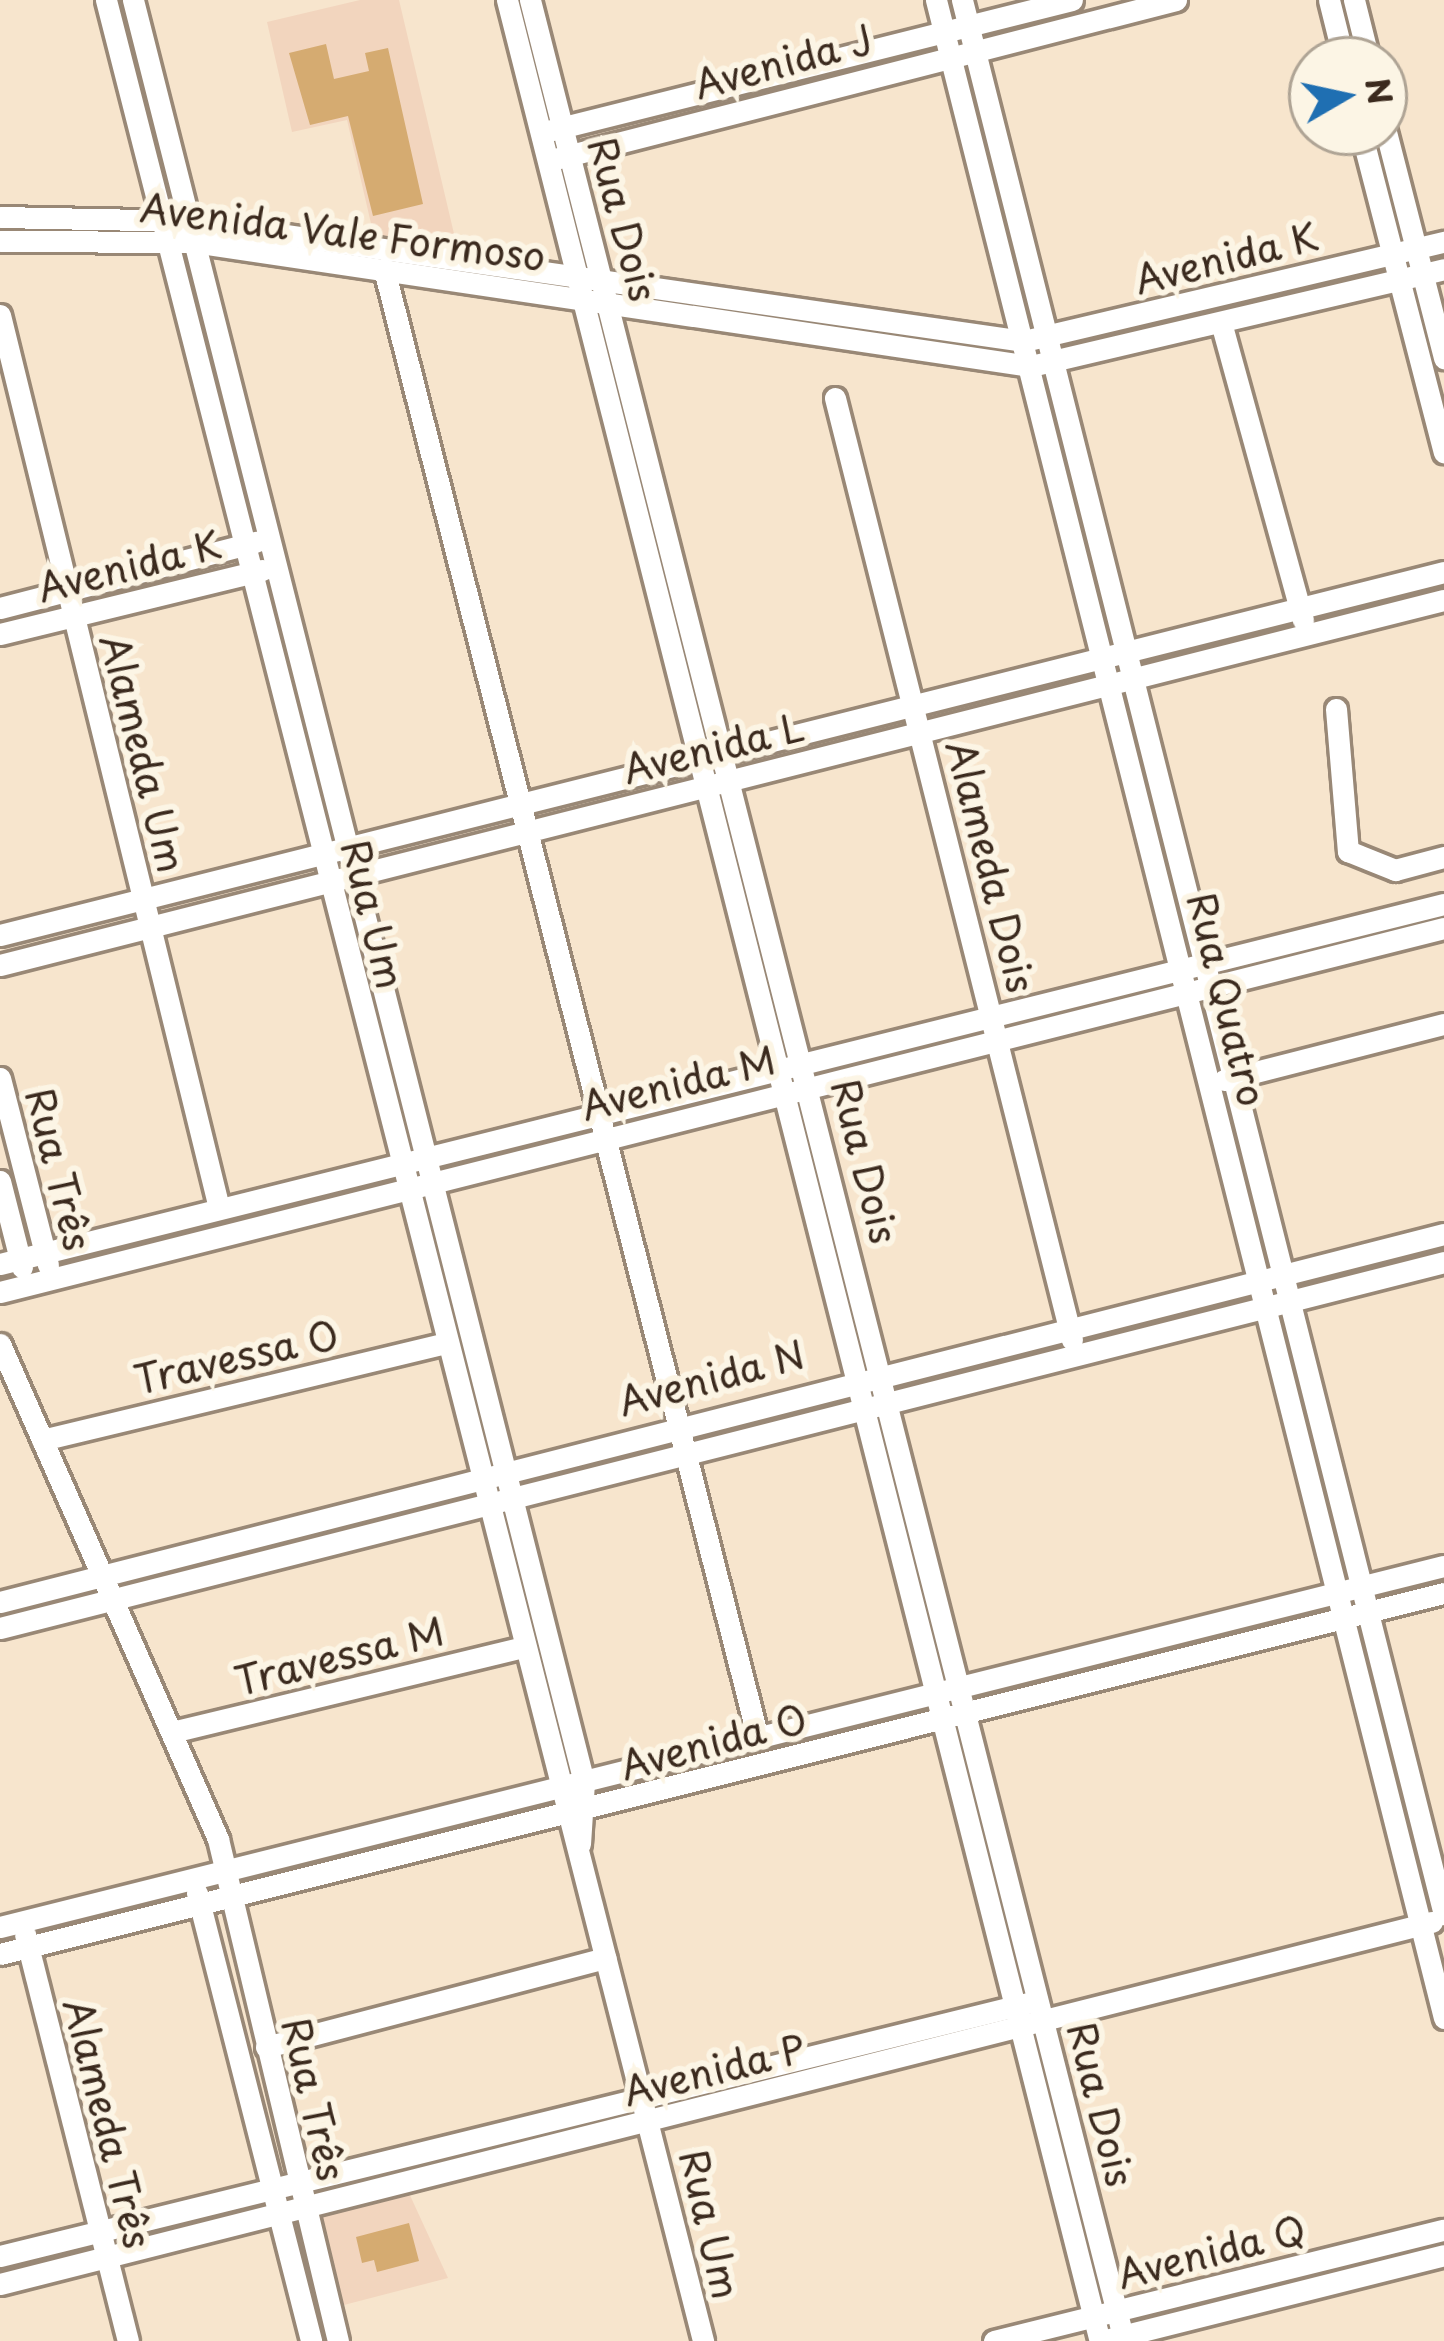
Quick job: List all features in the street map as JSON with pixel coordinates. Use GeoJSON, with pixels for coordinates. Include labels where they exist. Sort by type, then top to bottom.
{"type":"FeatureCollection","features":[{"type":"Feature","properties":{"kind":"street","name":"Rua Um"},"geometry":{"type":"LineString","coordinates":[[106,0],[559,1789],[580,1844],[703,2341]]}},
{"type":"Feature","properties":{"kind":"street","name":"Rua Um"},"geometry":{"type":"LineString","coordinates":[[133,0],[584,1782],[589,1810],[580,1844]]}},
{"type":"Feature","properties":{"kind":"street","name":"Rua Dois"},"geometry":{"type":"LineString","coordinates":[[507,0],[552,130],[590,275],[706,774],[1094,2316],[1113,2340]]}},
{"type":"Feature","properties":{"kind":"street","name":"Rua Dois"},"geometry":{"type":"LineString","coordinates":[[530,0],[552,130]]}},
{"type":"Feature","properties":{"kind":"street","name":"Rua Quatro"},"geometry":{"type":"LineString","coordinates":[[936,0],[1189,994],[1223,1080]]}},
{"type":"Feature","properties":{"kind":"street","name":"Rua Quatro"},"geometry":{"type":"LineString","coordinates":[[962,0],[1209,976],[1223,1080],[1280,1304],[1369,1611],[1443,1905]]}},
{"type":"Feature","properties":{"kind":"street","name":"Avenida J"},"geometry":{"type":"LineString","coordinates":[[552,130],[1072,0]]}},
{"type":"Feature","properties":{"kind":"street","name":"Avenida J"},"geometry":{"type":"LineString","coordinates":[[559,157],[1176,0]]}},
{"type":"Feature","properties":{"kind":"street"},"geometry":{"type":"LineString","coordinates":[[1329,0],[1338,36]]}},
{"type":"Feature","properties":{"kind":"street"},"geometry":{"type":"LineString","coordinates":[[1354,0],[1363,36]]}},
{"type":"Feature","properties":{"kind":"street"},"geometry":{"type":"LineString","coordinates":[[1367,156],[1444,452]]}},
{"type":"Feature","properties":{"kind":"street"},"geometry":{"type":"LineString","coordinates":[[1392,156],[1415,249],[1433,272],[1444,358]]}},
{"type":"Feature","properties":{"kind":"street","name":"Avenida Vale Formoso"},"geometry":{"type":"LineString","coordinates":[[0,217],[164,229],[590,275],[1024,341]]}},
{"type":"Feature","properties":{"kind":"street","name":"Avenida Vale Formoso"},"geometry":{"type":"LineString","coordinates":[[0,241],[164,229]]}},
{"type":"Feature","properties":{"kind":"street","name":"Avenida Vale Formoso"},"geometry":{"type":"LineString","coordinates":[[191,232],[384,269],[1031,366]]}},
{"type":"Feature","properties":{"kind":"street","name":"Avenida K"},"geometry":{"type":"LineString","coordinates":[[1024,341],[1444,242]]}},
{"type":"Feature","properties":{"kind":"street"},"geometry":{"type":"LineString","coordinates":[[384,269],[758,1738]]}},
{"type":"Feature","properties":{"kind":"street","name":"Avenida K"},"geometry":{"type":"LineString","coordinates":[[1031,366],[1222,326],[1433,272]]}},
{"type":"Feature","properties":{"kind":"street","name":"Rua Dois"},"geometry":{"type":"LineString","coordinates":[[596,299],[729,768],[882,1369],[1117,2311],[1113,2340]]}},
{"type":"Feature","properties":{"kind":"street","name":"Alameda Um"},"geometry":{"type":"LineString","coordinates":[[0,315],[220,1208]]}},
{"type":"Feature","properties":{"kind":"street"},"geometry":{"type":"LineString","coordinates":[[1222,326],[1306,634]]}},
{"type":"Feature","properties":{"kind":"street","name":"Alameda Dois"},"geometry":{"type":"LineString","coordinates":[[835,398],[1075,1353]]}},
{"type":"Feature","properties":{"kind":"street","name":"Avenida K"},"geometry":{"type":"LineString","coordinates":[[0,608],[268,540]]}},
{"type":"Feature","properties":{"kind":"street","name":"Avenida K"},"geometry":{"type":"LineString","coordinates":[[0,634],[275,567]]}},
{"type":"Feature","properties":{"kind":"street","name":"Avenida L"},"geometry":{"type":"LineString","coordinates":[[0,965],[527,831],[916,708],[1444,572]]}},
{"type":"Feature","properties":{"kind":"street","name":"Avenida L"},"geometry":{"type":"LineString","coordinates":[[729,768],[921,731],[1444,600]]}},
{"type":"Feature","properties":{"kind":"street"},"geometry":{"type":"LineString","coordinates":[[1336,709],[1348,851],[1394,870],[1444,857]]}},
{"type":"Feature","properties":{"kind":"street","name":"Avenida L"},"geometry":{"type":"LineString","coordinates":[[0,935],[521,807],[706,774]]}},
{"type":"Feature","properties":{"kind":"street","name":"Avenida M"},"geometry":{"type":"LineString","coordinates":[[0,1292],[810,1085],[1189,994],[1209,976],[1444,904]]}},
{"type":"Feature","properties":{"kind":"street","name":"Avenida M"},"geometry":{"type":"LineString","coordinates":[[10,1261],[1184,970],[1209,976],[1444,928]]}},
{"type":"Feature","properties":{"kind":"street"},"geometry":{"type":"LineString","coordinates":[[1223,1080],[1444,1024]]}},
{"type":"Feature","properties":{"kind":"street","name":"Rua Três"},"geometry":{"type":"LineString","coordinates":[[0,1078],[51,1277]]}},
{"type":"Feature","properties":{"kind":"street","name":"Rua Três"},"geometry":{"type":"LineString","coordinates":[[0,1180],[10,1261],[26,1284]]}},
{"type":"Feature","properties":{"kind":"street","name":"Avenida N"},"geometry":{"type":"LineString","coordinates":[[0,1602],[882,1369],[1444,1234]]}},
{"type":"Feature","properties":{"kind":"street","name":"Avenida N"},"geometry":{"type":"LineString","coordinates":[[0,1628],[865,1404],[1444,1262]]}},
{"type":"Feature","properties":{"kind":"street","name":"Rua Quatro"},"geometry":{"type":"LineString","coordinates":[[1280,1304],[1339,1592],[1444,2018]]}},
{"type":"Feature","properties":{"kind":"street","name":"Travessa O"},"geometry":{"type":"LineString","coordinates":[[42,1440],[446,1343]]}},
{"type":"Feature","properties":{"kind":"street","name":"Rua Três"},"geometry":{"type":"LineString","coordinates":[[0,1344],[172,1732],[227,1872],[338,2341]]}},
{"type":"Feature","properties":{"kind":"street","name":"Avenida O"},"geometry":{"type":"LineString","coordinates":[[11,1924],[1444,1566]]}},
{"type":"Feature","properties":{"kind":"street","name":"Avenida O"},"geometry":{"type":"LineString","coordinates":[[0,1954],[1444,1593]]}},
{"type":"Feature","properties":{"kind":"street","name":"Travessa M"},"geometry":{"type":"LineString","coordinates":[[172,1732],[523,1647]]}},
{"type":"Feature","properties":{"kind":"street","name":"Rua Três"},"geometry":{"type":"LineString","coordinates":[[194,1881],[311,2341]]}},
{"type":"Feature","properties":{"kind":"street"},"geometry":{"type":"LineString","coordinates":[[1415,1900],[1443,1905]]}},
{"type":"Feature","properties":{"kind":"street","name":"Avenida P"},"geometry":{"type":"LineString","coordinates":[[7,2282],[1046,2024],[1421,1925],[1443,1905]]}},
{"type":"Feature","properties":{"kind":"street","name":"Alameda Três"},"geometry":{"type":"LineString","coordinates":[[11,1924],[28,1948],[128,2341]]}},
{"type":"Feature","properties":{"kind":"street"},"geometry":{"type":"LineString","coordinates":[[266,2047],[606,1958]]}},
{"type":"Feature","properties":{"kind":"street","name":"Avenida P"},"geometry":{"type":"LineString","coordinates":[[4,2255],[1040,2000]]}},
{"type":"Feature","properties":{"kind":"street"},"geometry":{"type":"LineString","coordinates":[[832,2051],[838,2076]]}},
{"type":"Feature","properties":{"kind":"street","name":"Avenida Q"},"geometry":{"type":"LineString","coordinates":[[994,2341],[1444,2230]]}},
{"type":"Feature","properties":{"kind":"street"},"geometry":{"type":"LineString","coordinates":[[4,2255],[7,2282]]}},
{"type":"Feature","properties":{"kind":"street","name":"Avenida Q"},"geometry":{"type":"LineString","coordinates":[[1113,2340],[1444,2255]]}},
{"type":"Feature","properties":{"kind":"shaded area"},"geometry":{"type":"Polygon","coordinates":[[[360,0],[399,0],[459,255],[376,245],[347,120],[292,132],[267,22],[360,0]]]}},
{"type":"Feature","properties":{"kind":"shaded area"},"geometry":{"type":"Polygon","coordinates":[[[408,2191],[448,2278],[340,2306],[315,2212],[408,2191]]]}},
{"type":"Feature","properties":{"kind":"building"},"geometry":{"type":"Polygon","coordinates":[[[326,44],[334,79],[369,71],[365,53],[388,48],[423,204],[373,216],[348,116],[310,125],[289,53],[326,44]]]}},
{"type":"Feature","properties":{"kind":"building"},"geometry":{"type":"Polygon","coordinates":[[[409,2223],[419,2261],[377,2272],[374,2260],[362,2263],[356,2237],[409,2223]]]}}]}
